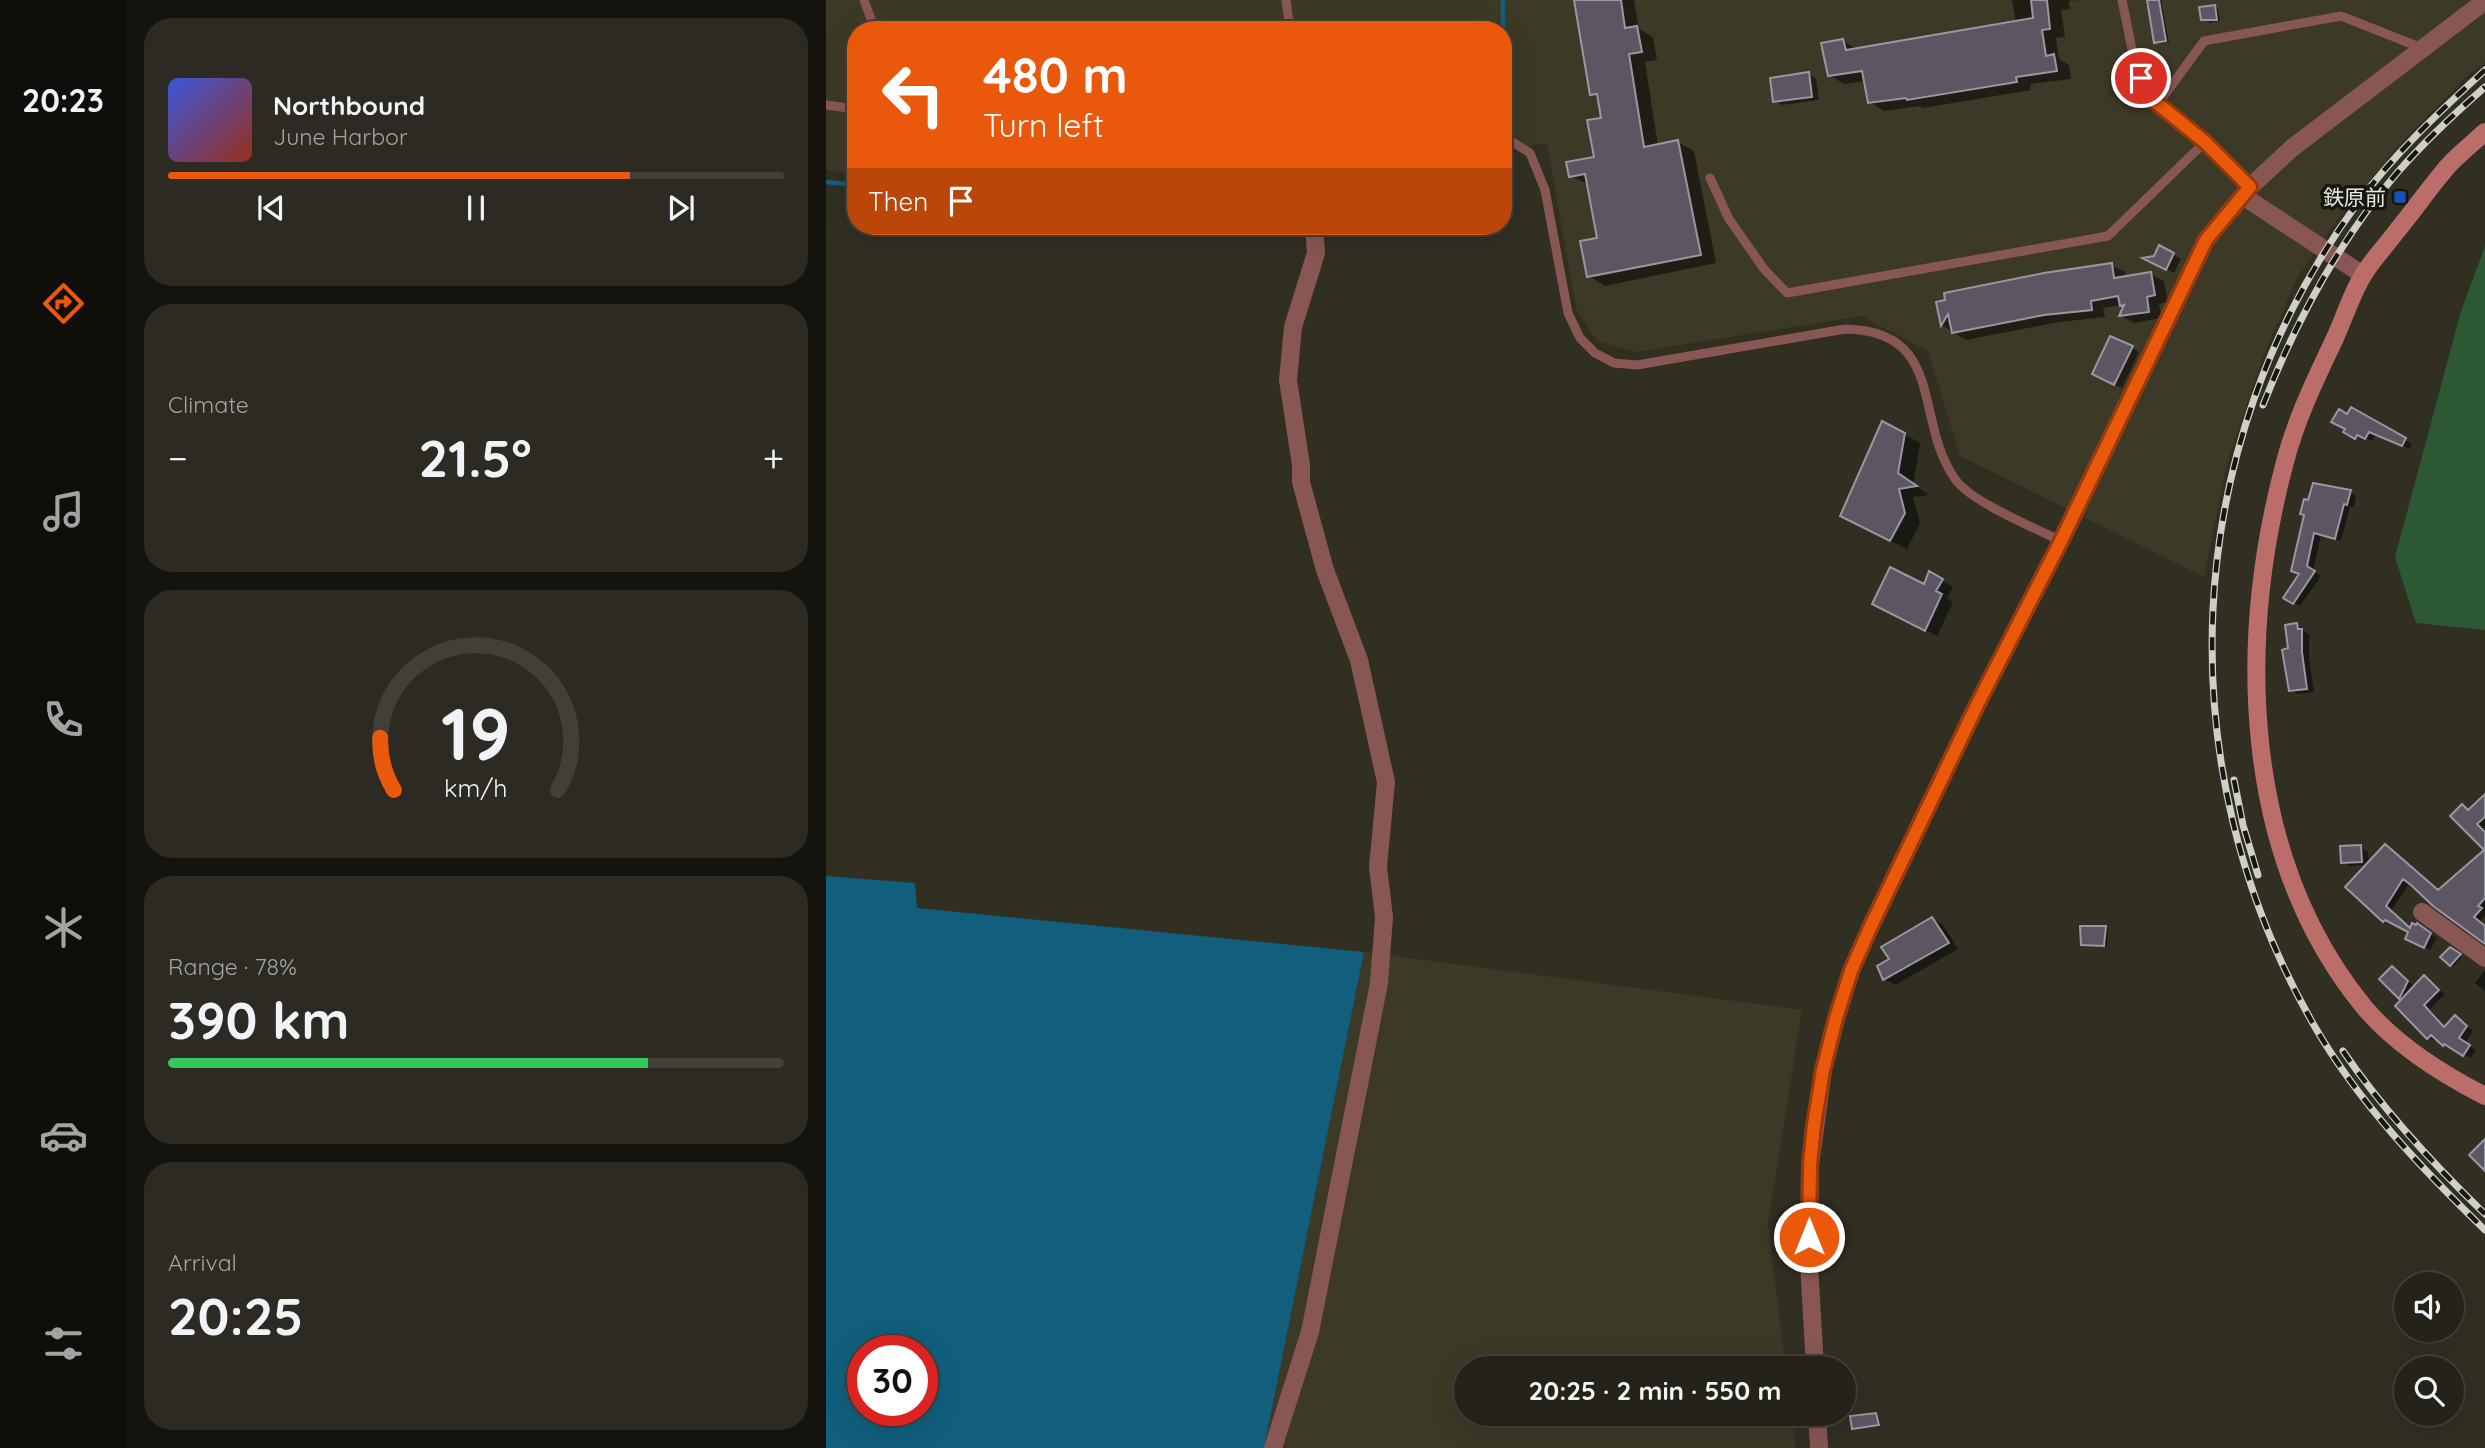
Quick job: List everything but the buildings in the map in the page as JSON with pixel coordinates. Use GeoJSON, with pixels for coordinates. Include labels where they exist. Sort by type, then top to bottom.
{"type":"FeatureCollection","features":[{"type":"Feature","properties":{"kind":"street"},"geometry":{"type":"LineString","coordinates":[[1814,1356],[1809,1250],[1810,1165],[1823,1070],[1851,971],[1977,705],[2061,541],[2206,240],[2247,191],[2292,148],[2485,1]]}},
{"type":"Feature","properties":{"kind":"street"},"geometry":{"type":"LineString","coordinates":[[2485,132],[2449,164],[2363,275],[2302,411],[2286,459],[2270,523],[2260,592],[2255,661],[2257,727],[2269,801],[2289,869],[2311,925],[2335,967],[2366,1009],[2435,1069],[2485,1096]]}},
{"type":"Feature","properties":{"kind":"street"},"geometry":{"type":"LineString","coordinates":[[2247,191],[2363,275]]}},
{"type":"Feature","properties":{"kind":"street"},"geometry":{"type":"LineString","coordinates":[[1273,1448],[1310,1332],[1379,983],[1384,917],[1378,867],[1386,782],[1359,660],[1325,570],[1301,482],[1301,465],[1288,380],[1293,327],[1316,253],[1315,235]]}},
{"type":"Feature","properties":{"kind":"street"},"geometry":{"type":"LineString","coordinates":[[2422,912],[2485,958]]}},
{"type":"Feature","properties":{"kind":"street"},"geometry":{"type":"LineString","coordinates":[[1818,1426],[1819,1448]]}},
{"type":"Feature","properties":{"kind":"lane"},"geometry":{"type":"LineString","coordinates":[[864,0],[872,21]]}},
{"type":"Feature","properties":{"kind":"lane"},"geometry":{"type":"LineString","coordinates":[[1286,0],[1289,21]]}},
{"type":"Feature","properties":{"kind":"lane"},"geometry":{"type":"LineString","coordinates":[[2122,0],[2134,59],[2148,96],[2205,142],[2247,191]]}},
{"type":"Feature","properties":{"kind":"lane"},"geometry":{"type":"LineString","coordinates":[[2158,104],[2204,41],[2341,16],[2422,48]]}},
{"type":"Feature","properties":{"kind":"lane"},"geometry":{"type":"LineString","coordinates":[[826,104],[847,108]]}},
{"type":"Feature","properties":{"kind":"lane"},"geometry":{"type":"LineString","coordinates":[[1512,141],[1530,153],[1545,190],[1568,313],[1580,338],[1595,353],[1614,363],[1637,365],[1845,329],[1864,329],[1886,337],[1904,349],[1917,365],[1927,394],[1935,435],[1945,463],[1956,481],[1968,493],[2061,541]]}},
{"type":"Feature","properties":{"kind":"lane"},"geometry":{"type":"LineString","coordinates":[[1710,178],[1729,219],[1764,269],[1787,293],[2108,236],[2205,142]]}},
{"type":"Feature","properties":{"kind":"shaded area"},"geometry":{"type":"Polygon","coordinates":[[[826,0],[2485,0],[2485,62],[2468,75],[2399,145],[2336,222],[2297,278],[2263,357],[2227,463],[2204,577],[1960,456],[1928,351],[1861,316],[1636,352],[1597,341],[1576,309],[1547,143],[1512,149],[1512,21],[847,21],[847,173],[826,170],[826,0]]]}},
{"type":"Feature","properties":{"kind":"shaded area"},"geometry":{"type":"Polygon","coordinates":[[[1364,952],[1802,1010],[1768,1225],[1784,1356],[1454,1356],[1454,1426],[1793,1426],[1796,1448],[1264,1448],[1364,952]]]}},
{"type":"Feature","properties":{"kind":"green space"},"geometry":{"type":"Polygon","coordinates":[[[2485,246],[2485,630],[2416,623],[2395,557],[2461,311],[2485,246]]]}},
{"type":"Feature","properties":{"kind":"water"},"geometry":{"type":"Polygon","coordinates":[[[826,876],[915,883],[917,908],[1364,952],[1264,1448],[826,1448],[826,876]]]}},
{"type":"Feature","properties":{"kind":"waterway"},"geometry":{"type":"LineString","coordinates":[[1503,0],[1503,21]]}},
{"type":"Feature","properties":{"kind":"waterway"},"geometry":{"type":"LineString","coordinates":[[826,182],[847,184]]}},
{"type":"Feature","properties":{"kind":"railway"},"geometry":{"type":"LineString","coordinates":[[2485,70],[2418,134],[2371,186],[2298,298],[2254,398],[2226,502],[2213,609],[2215,717],[2233,823],[2266,927],[2315,1027],[2351,1082],[2415,1159],[2485,1230]]}},
{"type":"Feature","properties":{"kind":"railway"},"geometry":{"type":"LineString","coordinates":[[2263,405],[2304,313],[2356,227],[2407,162],[2485,87]]}},
{"type":"Feature","properties":{"kind":"railway"},"geometry":{"type":"LineString","coordinates":[[2234,780],[2243,825],[2258,875]]}},
{"type":"Feature","properties":{"kind":"railway"},"geometry":{"type":"LineString","coordinates":[[2343,1051],[2375,1095],[2410,1136],[2485,1214]]}},
{"type":"Feature","properties":{"kind":"place","name":"鉄原前"},"geometry":{"type":"Point","coordinates":[2400,197]}},
{"type":"Feature","properties":{"kind":"route"},"geometry":{"type":"LineString","coordinates":[[1809,1237],[1810,1165],[1814,1125],[1823,1070],[1851,971],[1977,705],[2061,541],[2206,240],[2250,187],[2205,142],[2148,96],[2141,78]]}}]}
